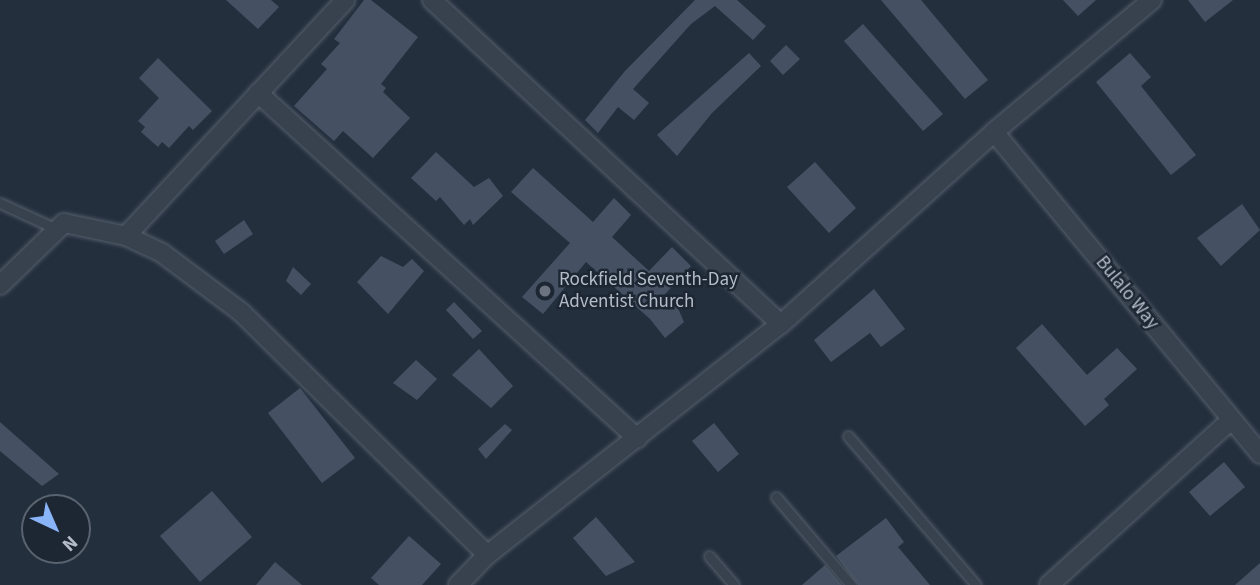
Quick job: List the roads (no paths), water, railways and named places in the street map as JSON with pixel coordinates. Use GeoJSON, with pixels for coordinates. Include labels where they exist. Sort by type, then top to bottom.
{"type":"FeatureCollection","features":[{"type":"Feature","properties":{"kind":"street"},"geometry":{"type":"LineString","coordinates":[[126,236],[345,0]]}},
{"type":"Feature","properties":{"kind":"street"},"geometry":{"type":"LineString","coordinates":[[432,0],[781,324]]}},
{"type":"Feature","properties":{"kind":"street"},"geometry":{"type":"LineString","coordinates":[[458,585],[487,555],[781,324],[994,132],[1152,0]]}},
{"type":"Feature","properties":{"kind":"street"},"geometry":{"type":"LineString","coordinates":[[258,93],[637,438]]}},
{"type":"Feature","properties":{"kind":"street","name":"Bulalo Way"},"geometry":{"type":"LineString","coordinates":[[994,132],[1260,454]]}},
{"type":"Feature","properties":{"kind":"street"},"geometry":{"type":"LineString","coordinates":[[0,285],[54,228],[70,222],[126,236],[195,274],[241,312],[487,555]]}},
{"type":"Feature","properties":{"kind":"street"},"geometry":{"type":"LineString","coordinates":[[1049,585],[1231,420]]}},
{"type":"Feature","properties":{"kind":"lane"},"geometry":{"type":"LineString","coordinates":[[0,203],[54,228]]}},
{"type":"Feature","properties":{"kind":"lane"},"geometry":{"type":"LineString","coordinates":[[848,436],[976,585]]}},
{"type":"Feature","properties":{"kind":"lane"},"geometry":{"type":"LineString","coordinates":[[776,498],[850,585]]}},
{"type":"Feature","properties":{"kind":"lane"},"geometry":{"type":"LineString","coordinates":[[709,556],[734,585]]}},
{"type":"Feature","properties":{"kind":"place","name":"Rockfield Seventh-Day Adventist Church"},"geometry":{"type":"Point","coordinates":[545,291]}}]}
